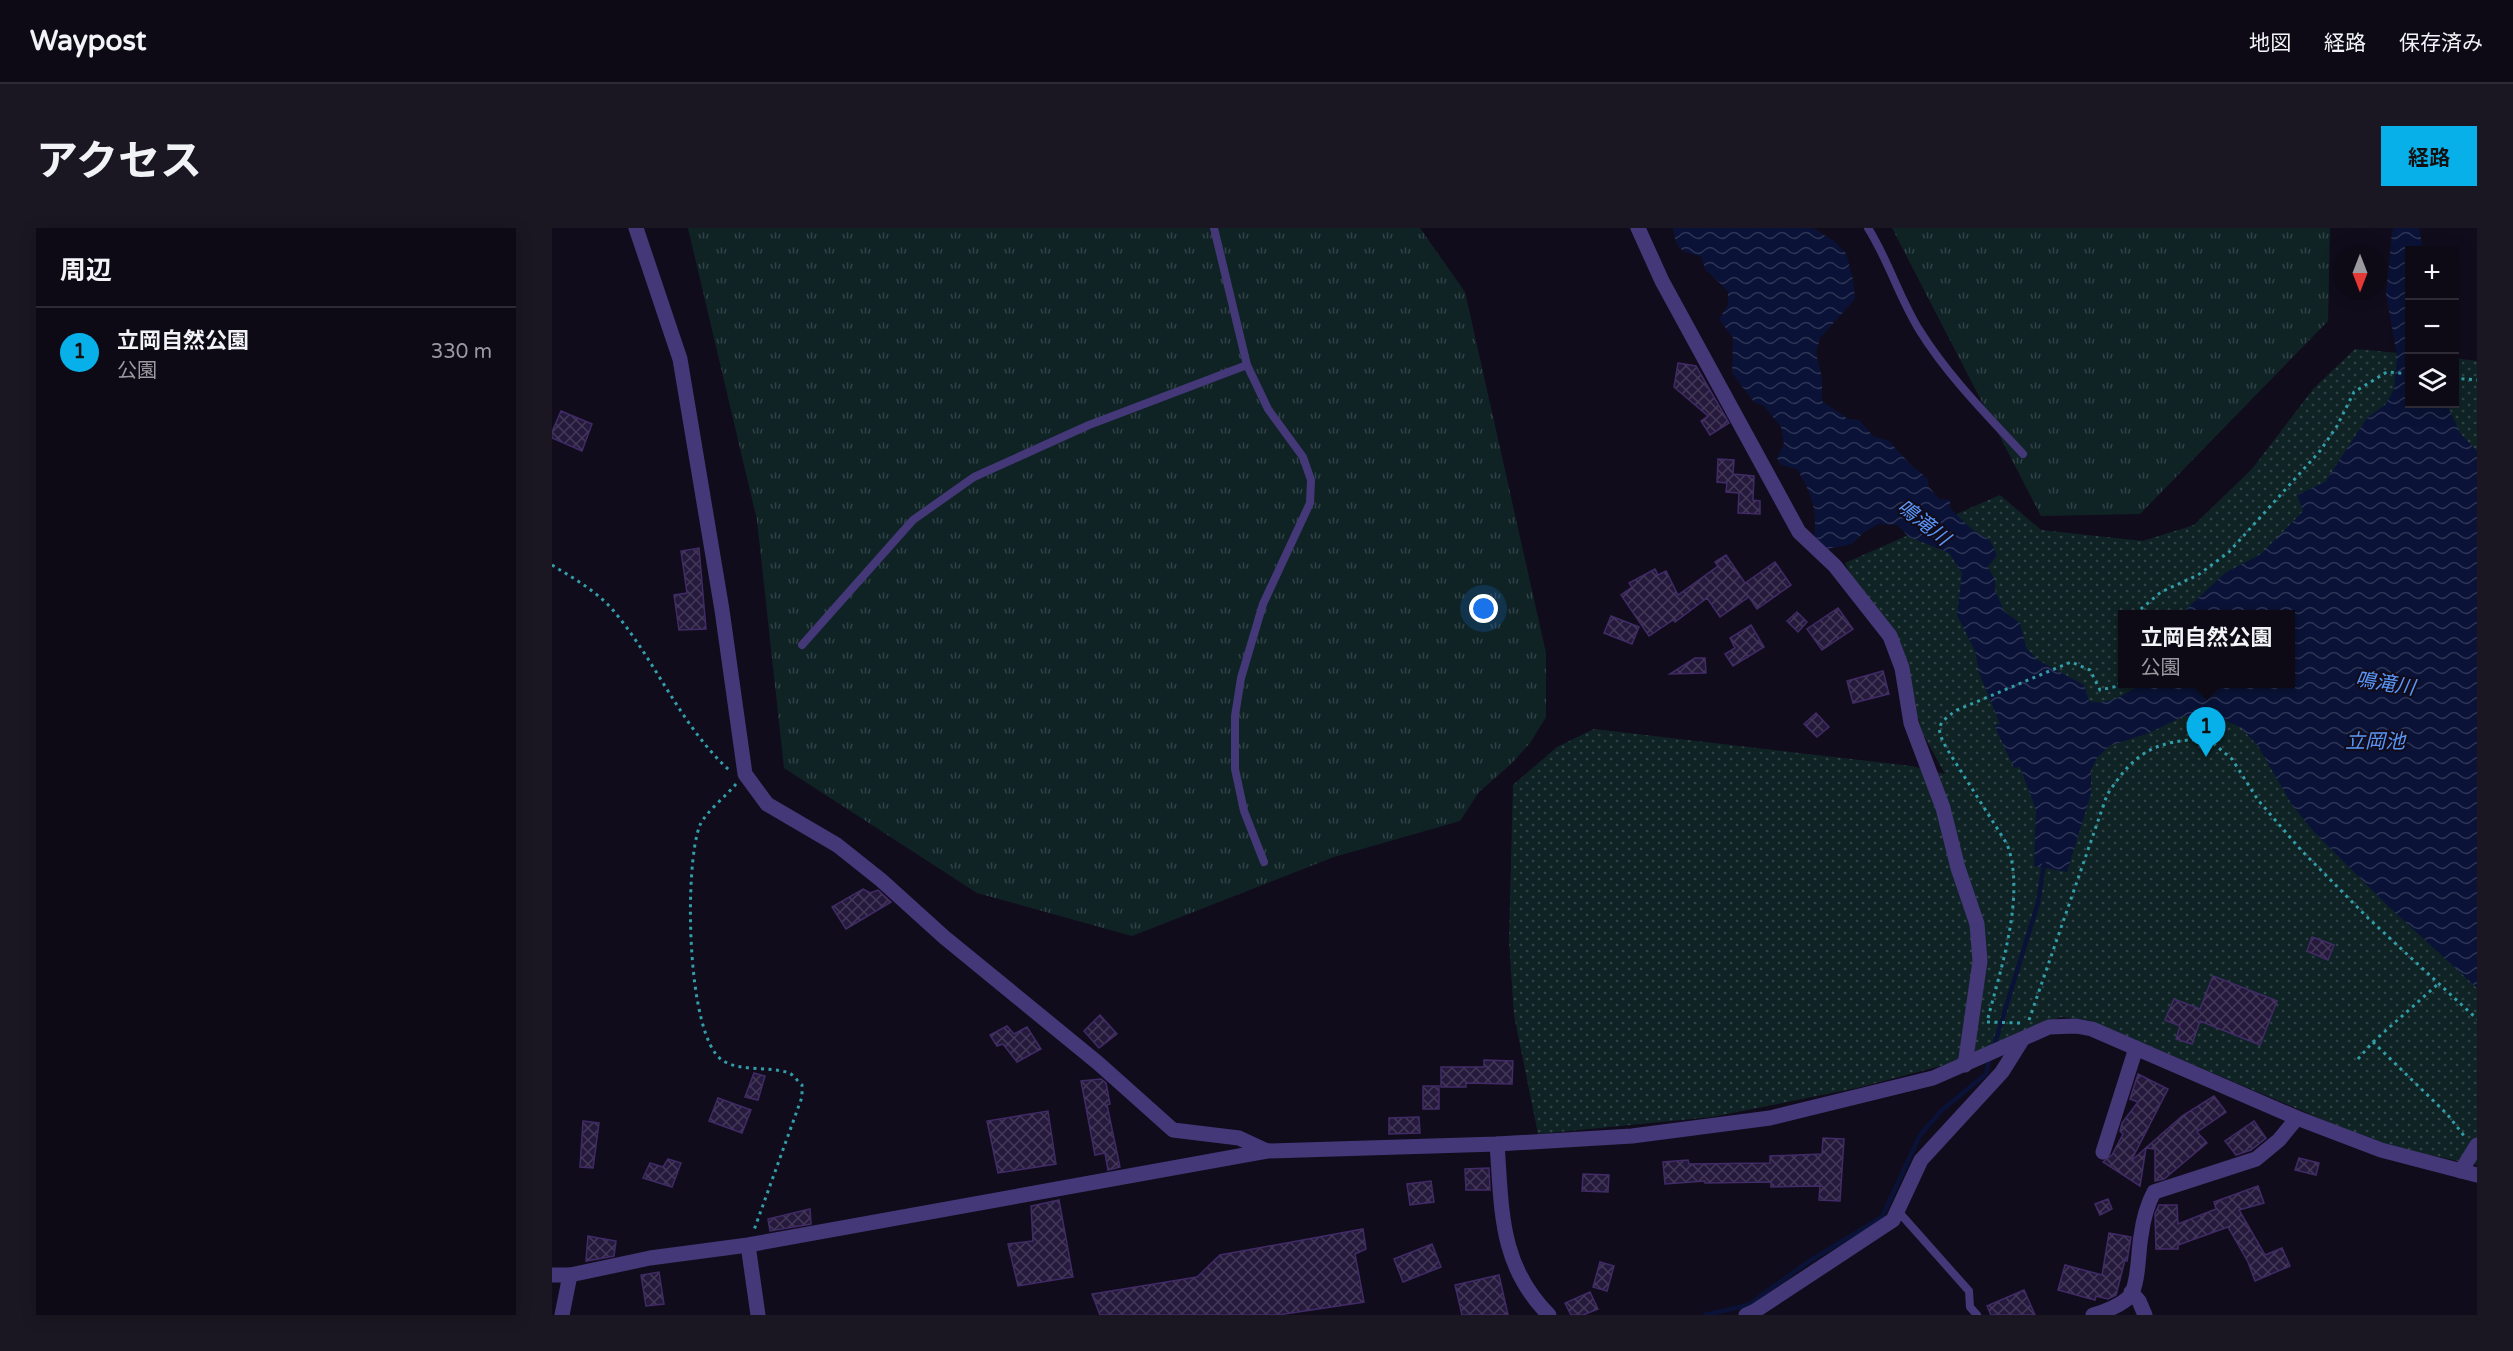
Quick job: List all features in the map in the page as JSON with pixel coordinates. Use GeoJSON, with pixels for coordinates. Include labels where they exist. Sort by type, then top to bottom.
{"type":"FeatureCollection","features":[{"type":"Feature","properties":{"kind":"street"},"geometry":{"type":"LineString","coordinates":[[636,228],[680,359],[691,414],[745,774],[767,804],[837,844],[882,880],[944,937],[1098,1063],[1173,1131],[1239,1138],[1267,1151]]}},
{"type":"Feature","properties":{"kind":"street"},"geometry":{"type":"LineString","coordinates":[[1638,228],[1662,281],[1799,532],[1835,566],[1890,636],[1902,668],[1911,723],[1943,808],[1958,868],[1977,924],[1980,961],[1965,1065]]}},
{"type":"Feature","properties":{"kind":"street"},"geometry":{"type":"LineString","coordinates":[[552,1275],[570,1275],[650,1258],[748,1245],[1267,1151],[1497,1144],[1632,1137],[1770,1118],[1911,1084],[1965,1065],[2049,1027],[2076,1026],[2092,1029],[2296,1118],[2381,1150],[2477,1175]]}},
{"type":"Feature","properties":{"kind":"street"},"geometry":{"type":"LineString","coordinates":[[1746,1315],[1893,1220],[1921,1160],[2002,1072],[2022,1040]]}},
{"type":"Feature","properties":{"kind":"street"},"geometry":{"type":"LineString","coordinates":[[2103,1152],[2136,1048]]}},
{"type":"Feature","properties":{"kind":"street"},"geometry":{"type":"LineString","coordinates":[[2093,1315],[2110,1308],[2130,1295],[2135,1281],[2141,1234],[2148,1204],[2154,1192],[2256,1158],[2279,1140],[2296,1118]]}},
{"type":"Feature","properties":{"kind":"street"},"geometry":{"type":"LineString","coordinates":[[1497,1144],[1503,1222],[1509,1252],[1531,1297],[1549,1315]]}},
{"type":"Feature","properties":{"kind":"street"},"geometry":{"type":"LineString","coordinates":[[2461,1171],[2475,1146]]}},
{"type":"Feature","properties":{"kind":"street"},"geometry":{"type":"LineString","coordinates":[[748,1245],[758,1315]]}},
{"type":"Feature","properties":{"kind":"street"},"geometry":{"type":"LineString","coordinates":[[562,1315],[570,1275]]}},
{"type":"Feature","properties":{"kind":"street"},"geometry":{"type":"LineString","coordinates":[[2131,1292],[2139,1301],[2145,1315]]}},
{"type":"Feature","properties":{"kind":"lane"},"geometry":{"type":"LineString","coordinates":[[1214,228],[1247,365],[1268,409],[1303,457],[1311,480],[1310,503],[1263,604],[1241,678],[1235,716],[1235,769],[1244,811],[1264,862]]}},
{"type":"Feature","properties":{"kind":"lane"},"geometry":{"type":"LineString","coordinates":[[1868,228],[1885,256],[1902,299],[1920,332],[1952,375],[2023,454]]}},
{"type":"Feature","properties":{"kind":"lane"},"geometry":{"type":"LineString","coordinates":[[802,645],[913,520],[974,477],[1089,425],[1247,365]]}},
{"type":"Feature","properties":{"kind":"lane"},"geometry":{"type":"LineString","coordinates":[[1898,1210],[1969,1291],[1971,1307],[1977,1315]]}},
{"type":"Feature","properties":{"kind":"path"},"geometry":{"type":"LineString","coordinates":[[2141,610],[2161,592],[2198,575],[2229,552],[2320,451],[2337,426],[2354,392],[2387,372],[2405,374]]}},
{"type":"Feature","properties":{"kind":"path"},"geometry":{"type":"LineString","coordinates":[[2459,378],[2477,380]]}},
{"type":"Feature","properties":{"kind":"path"},"geometry":{"type":"LineString","coordinates":[[552,565],[592,590],[612,609],[704,745],[728,770],[745,774],[701,824],[691,872],[690,919],[698,1003],[707,1041],[722,1060],[747,1067],[790,1073],[802,1085],[802,1097],[748,1245]]}},
{"type":"Feature","properties":{"kind":"path"},"geometry":{"type":"LineString","coordinates":[[1986,1031],[2009,931],[2013,894],[2012,856],[2007,844],[1947,749],[1939,735],[1938,728],[1944,719],[1957,710],[2071,662],[2090,670],[2100,690],[2118,686]]}},
{"type":"Feature","properties":{"kind":"path"},"geometry":{"type":"LineString","coordinates":[[1987,1022],[2028,1024],[2107,795],[2122,772],[2144,752],[2178,739],[2208,739],[2232,759],[2258,800],[2301,850],[2368,918],[2477,1019]]}},
{"type":"Feature","properties":{"kind":"path"},"geometry":{"type":"LineString","coordinates":[[2358,1059],[2373,1042],[2439,983]]}},
{"type":"Feature","properties":{"kind":"path"},"geometry":{"type":"LineString","coordinates":[[2373,1042],[2475,1146]]}},
{"type":"Feature","properties":{"kind":"green space"},"geometry":{"type":"Polygon","coordinates":[[[688,228],[1420,228],[1465,292],[1546,653],[1546,717],[1530,743],[1511,764],[1479,792],[1460,821],[1334,857],[1132,936],[977,893],[784,768],[757,520],[688,228]]]}},
{"type":"Feature","properties":{"kind":"green space"},"geometry":{"type":"Polygon","coordinates":[[[1892,228],[2330,228],[2328,321],[2140,514],[2041,516],[1892,228]]]}},
{"type":"Feature","properties":{"kind":"green space"},"geometry":{"type":"Polygon","coordinates":[[[2355,349],[2405,354],[2405,408],[2459,408],[2459,359],[2477,361],[2477,1165],[2383,1145],[2088,1020],[2061,1017],[1952,1063],[1857,1088],[1712,1117],[1538,1134],[1514,1015],[1509,942],[1513,785],[1557,747],[1594,729],[1911,766],[1945,774],[1922,732],[1913,699],[1845,563],[2000,495],[2041,530],[2143,541],[2194,525],[2252,469],[2314,388],[2355,349]]]}},
{"type":"Feature","properties":{"kind":"water","name":"立岡池"},"geometry":{"type":"Polygon","coordinates":[[[1673,228],[1813,228],[1834,241],[1846,253],[1855,299],[1820,338],[1816,353],[1822,378],[1822,401],[1848,419],[1859,420],[1873,436],[1889,441],[1910,464],[1927,478],[1929,487],[1939,499],[1950,500],[1950,508],[1955,513],[1973,530],[1990,540],[1997,555],[1988,567],[1995,580],[1995,590],[2004,611],[2020,623],[2027,649],[2038,660],[2084,685],[2089,701],[2103,702],[2135,688],[2295,688],[2295,610],[2185,610],[2225,573],[2261,554],[2303,511],[2297,495],[2325,482],[2367,418],[2386,404],[2394,389],[2397,356],[2387,300],[2392,232],[2394,228],[2419,228],[2422,246],[2405,246],[2405,408],[2449,408],[2460,433],[2477,451],[2477,988],[2388,906],[2315,833],[2292,805],[2258,746],[2241,728],[2213,714],[2184,716],[2149,733],[2109,746],[2097,758],[2091,770],[2091,794],[2067,872],[2034,866],[2036,810],[2020,767],[2014,768],[1994,725],[2000,724],[1979,673],[1975,651],[1957,615],[1962,573],[1949,553],[1909,537],[1897,525],[1878,524],[1863,533],[1852,544],[1827,549],[1814,535],[1814,508],[1806,485],[1797,469],[1781,465],[1777,458],[1784,444],[1781,427],[1764,406],[1754,402],[1732,373],[1733,338],[1719,319],[1728,305],[1728,291],[1705,269],[1701,256],[1684,251],[1678,245],[1673,228]]]}},
{"type":"Feature","properties":{"kind":"building"},"geometry":{"type":"Polygon","coordinates":[[[1678,363],[1696,366],[1729,423],[1710,435],[1701,421],[1708,416],[1674,387],[1678,363]]]}},
{"type":"Feature","properties":{"kind":"building"},"geometry":{"type":"Polygon","coordinates":[[[561,411],[592,424],[582,451],[552,438],[552,432],[561,411]]]}},
{"type":"Feature","properties":{"kind":"building"},"geometry":{"type":"Polygon","coordinates":[[[1718,459],[1734,460],[1733,474],[1754,476],[1753,500],[1760,501],[1760,514],[1738,513],[1739,493],[1726,492],[1727,483],[1717,482],[1718,459]]]}},
{"type":"Feature","properties":{"kind":"building"},"geometry":{"type":"Polygon","coordinates":[[[699,548],[706,629],[679,630],[674,595],[687,593],[681,551],[699,548]]]}},
{"type":"Feature","properties":{"kind":"building"},"geometry":{"type":"Polygon","coordinates":[[[1726,555],[1745,583],[1775,562],[1791,585],[1757,609],[1749,597],[1720,617],[1707,598],[1675,622],[1673,620],[1649,636],[1621,595],[1632,587],[1629,583],[1655,569],[1658,575],[1666,571],[1678,595],[1718,566],[1715,562],[1726,555]]]}},
{"type":"Feature","properties":{"kind":"building"},"geometry":{"type":"Polygon","coordinates":[[[1838,608],[1853,629],[1822,650],[1807,629],[1838,608]]]}},
{"type":"Feature","properties":{"kind":"building"},"geometry":{"type":"Polygon","coordinates":[[[1797,612],[1807,622],[1798,632],[1787,621],[1797,612]]]}},
{"type":"Feature","properties":{"kind":"building"},"geometry":{"type":"Polygon","coordinates":[[[1611,616],[1639,627],[1632,644],[1604,633],[1611,616]]]}},
{"type":"Feature","properties":{"kind":"building"},"geometry":{"type":"Polygon","coordinates":[[[1751,625],[1764,647],[1733,666],[1725,654],[1735,648],[1730,638],[1751,625]]]}},
{"type":"Feature","properties":{"kind":"building"},"geometry":{"type":"Polygon","coordinates":[[[1695,658],[1705,658],[1706,673],[1670,674],[1695,658]]]}},
{"type":"Feature","properties":{"kind":"building"},"geometry":{"type":"Polygon","coordinates":[[[1883,671],[1889,694],[1853,703],[1847,681],[1883,671]]]}},
{"type":"Feature","properties":{"kind":"building"},"geometry":{"type":"Polygon","coordinates":[[[1816,713],[1829,727],[1817,737],[1804,724],[1816,713]]]}},
{"type":"Feature","properties":{"kind":"building"},"geometry":{"type":"Polygon","coordinates":[[[863,889],[870,893],[878,890],[891,902],[846,929],[832,907],[863,889]]]}},
{"type":"Feature","properties":{"kind":"building"},"geometry":{"type":"Polygon","coordinates":[[[2312,937],[2334,945],[2328,960],[2307,951],[2312,937]]]}},
{"type":"Feature","properties":{"kind":"building"},"geometry":{"type":"Polygon","coordinates":[[[2213,976],[2277,1001],[2260,1045],[2200,1021],[2192,1044],[2176,1039],[2180,1026],[2165,1020],[2174,999],[2200,1009],[2213,976]]]}},
{"type":"Feature","properties":{"kind":"building"},"geometry":{"type":"Polygon","coordinates":[[[1100,1015],[1117,1034],[1099,1048],[1084,1031],[1100,1015]]]}},
{"type":"Feature","properties":{"kind":"building"},"geometry":{"type":"Polygon","coordinates":[[[1007,1026],[1014,1034],[1027,1027],[1041,1049],[1017,1062],[1003,1044],[997,1046],[990,1035],[1007,1026]]]}},
{"type":"Feature","properties":{"kind":"building"},"geometry":{"type":"Polygon","coordinates":[[[1484,1060],[1513,1061],[1512,1084],[1466,1083],[1466,1087],[1441,1087],[1441,1067],[1484,1067],[1484,1060]]]}},
{"type":"Feature","properties":{"kind":"building"},"geometry":{"type":"Polygon","coordinates":[[[754,1073],[765,1076],[758,1100],[745,1097],[754,1073]]]}},
{"type":"Feature","properties":{"kind":"building"},"geometry":{"type":"Polygon","coordinates":[[[2138,1074],[2168,1089],[2131,1161],[2182,1116],[2214,1096],[2226,1112],[2197,1132],[2207,1143],[2164,1179],[2155,1181],[2155,1149],[2146,1148],[2140,1186],[2103,1162],[2112,1155],[2123,1134],[2120,1131],[2122,1123],[2138,1102],[2130,1099],[2138,1074]]]}},
{"type":"Feature","properties":{"kind":"building"},"geometry":{"type":"Polygon","coordinates":[[[1101,1079],[1106,1083],[1110,1104],[1107,1105],[1120,1167],[1108,1170],[1105,1153],[1095,1155],[1081,1081],[1101,1079]]]}},
{"type":"Feature","properties":{"kind":"building"},"geometry":{"type":"Polygon","coordinates":[[[1423,1086],[1439,1086],[1439,1109],[1423,1109],[1423,1086]]]}},
{"type":"Feature","properties":{"kind":"building"},"geometry":{"type":"Polygon","coordinates":[[[718,1098],[751,1110],[742,1133],[709,1121],[718,1098]]]}},
{"type":"Feature","properties":{"kind":"building"},"geometry":{"type":"Polygon","coordinates":[[[1048,1111],[1056,1164],[998,1173],[987,1121],[1048,1111]]]}},
{"type":"Feature","properties":{"kind":"building"},"geometry":{"type":"Polygon","coordinates":[[[1419,1117],[1420,1133],[1389,1134],[1389,1118],[1419,1117]]]}},
{"type":"Feature","properties":{"kind":"building"},"geometry":{"type":"Polygon","coordinates":[[[583,1121],[599,1123],[593,1168],[580,1167],[583,1121]]]}},
{"type":"Feature","properties":{"kind":"building"},"geometry":{"type":"Polygon","coordinates":[[[2254,1121],[2266,1138],[2251,1150],[2236,1155],[2225,1141],[2254,1121]]]}},
{"type":"Feature","properties":{"kind":"building"},"geometry":{"type":"Polygon","coordinates":[[[1823,1138],[1844,1139],[1840,1201],[1819,1200],[1820,1186],[1771,1187],[1771,1182],[1705,1183],[1705,1181],[1665,1184],[1663,1162],[1688,1160],[1689,1164],[1770,1163],[1770,1156],[1822,1154],[1823,1138]]]}},
{"type":"Feature","properties":{"kind":"building"},"geometry":{"type":"Polygon","coordinates":[[[2299,1158],[2319,1163],[2316,1175],[2295,1170],[2299,1158]]]}},
{"type":"Feature","properties":{"kind":"building"},"geometry":{"type":"Polygon","coordinates":[[[668,1159],[681,1163],[672,1187],[643,1178],[650,1163],[663,1167],[668,1159]]]}},
{"type":"Feature","properties":{"kind":"building"},"geometry":{"type":"Polygon","coordinates":[[[1489,1168],[1490,1190],[1466,1190],[1465,1169],[1489,1168]]]}},
{"type":"Feature","properties":{"kind":"building"},"geometry":{"type":"Polygon","coordinates":[[[1583,1174],[1609,1175],[1608,1192],[1582,1191],[1583,1174]]]}},
{"type":"Feature","properties":{"kind":"building"},"geometry":{"type":"Polygon","coordinates":[[[1431,1181],[1434,1202],[1410,1205],[1407,1184],[1431,1181]]]}},
{"type":"Feature","properties":{"kind":"building"},"geometry":{"type":"Polygon","coordinates":[[[2258,1186],[2264,1203],[2239,1210],[2265,1255],[2282,1248],[2290,1266],[2255,1281],[2248,1262],[2228,1227],[2178,1245],[2178,1249],[2156,1249],[2155,1214],[2159,1205],[2177,1205],[2178,1224],[2216,1209],[2214,1202],[2258,1186]]]}},
{"type":"Feature","properties":{"kind":"building"},"geometry":{"type":"Polygon","coordinates":[[[2108,1199],[2112,1209],[2100,1215],[2095,1204],[2108,1199]]]}},
{"type":"Feature","properties":{"kind":"building"},"geometry":{"type":"Polygon","coordinates":[[[1059,1200],[1073,1277],[1018,1286],[1008,1244],[1033,1241],[1031,1206],[1059,1200]]]}},
{"type":"Feature","properties":{"kind":"building"},"geometry":{"type":"Polygon","coordinates":[[[810,1209],[811,1224],[770,1231],[768,1219],[810,1209]]]}},
{"type":"Feature","properties":{"kind":"building"},"geometry":{"type":"Polygon","coordinates":[[[1363,1229],[1366,1249],[1355,1254],[1364,1302],[1278,1315],[1100,1315],[1092,1294],[1197,1277],[1220,1255],[1363,1229]]]}},
{"type":"Feature","properties":{"kind":"building"},"geometry":{"type":"Polygon","coordinates":[[[2109,1233],[2131,1237],[2127,1261],[2125,1260],[2116,1295],[2108,1299],[2096,1296],[2095,1300],[2058,1290],[2065,1265],[2102,1275],[2109,1233]]]}},
{"type":"Feature","properties":{"kind":"building"},"geometry":{"type":"Polygon","coordinates":[[[588,1236],[616,1241],[614,1256],[586,1261],[588,1236]]]}},
{"type":"Feature","properties":{"kind":"building"},"geometry":{"type":"Polygon","coordinates":[[[1432,1244],[1441,1267],[1403,1282],[1394,1259],[1432,1244]]]}},
{"type":"Feature","properties":{"kind":"building"},"geometry":{"type":"Polygon","coordinates":[[[1600,1262],[1614,1266],[1607,1291],[1593,1287],[1600,1262]]]}},
{"type":"Feature","properties":{"kind":"building"},"geometry":{"type":"Polygon","coordinates":[[[659,1272],[664,1304],[646,1306],[641,1275],[659,1272]]]}},
{"type":"Feature","properties":{"kind":"building"},"geometry":{"type":"Polygon","coordinates":[[[1499,1275],[1508,1315],[1462,1315],[1455,1285],[1499,1275]]]}},
{"type":"Feature","properties":{"kind":"building"},"geometry":{"type":"Polygon","coordinates":[[[2024,1290],[2035,1315],[1991,1315],[1987,1306],[2024,1290]]]}},
{"type":"Feature","properties":{"kind":"building"},"geometry":{"type":"Polygon","coordinates":[[[1590,1292],[1598,1309],[1583,1315],[1571,1315],[1565,1303],[1590,1292]]]}},
{"type":"Feature","properties":{"kind":"waterway"},"geometry":{"type":"LineString","coordinates":[[1994,1046],[2038,903],[2044,864]]}},
{"type":"Feature","properties":{"kind":"waterway"},"geometry":{"type":"LineString","coordinates":[[1705,1315],[1748,1305],[1808,1262],[1882,1217],[1920,1135],[1942,1110],[1986,1074],[1990,1057]]}},
{"type":"Feature","properties":{"kind":"place","name":"立岡自然公園"},"geometry":{"type":"Point","coordinates":[2206,757]}},
{"type":"Feature","properties":{"kind":"water label","name":"鳴滝川"},"geometry":{"type":"Point","coordinates":[1923,523]}},
{"type":"Feature","properties":{"kind":"water label","name":"鳴滝川"},"geometry":{"type":"Point","coordinates":[2385,684]}}]}
